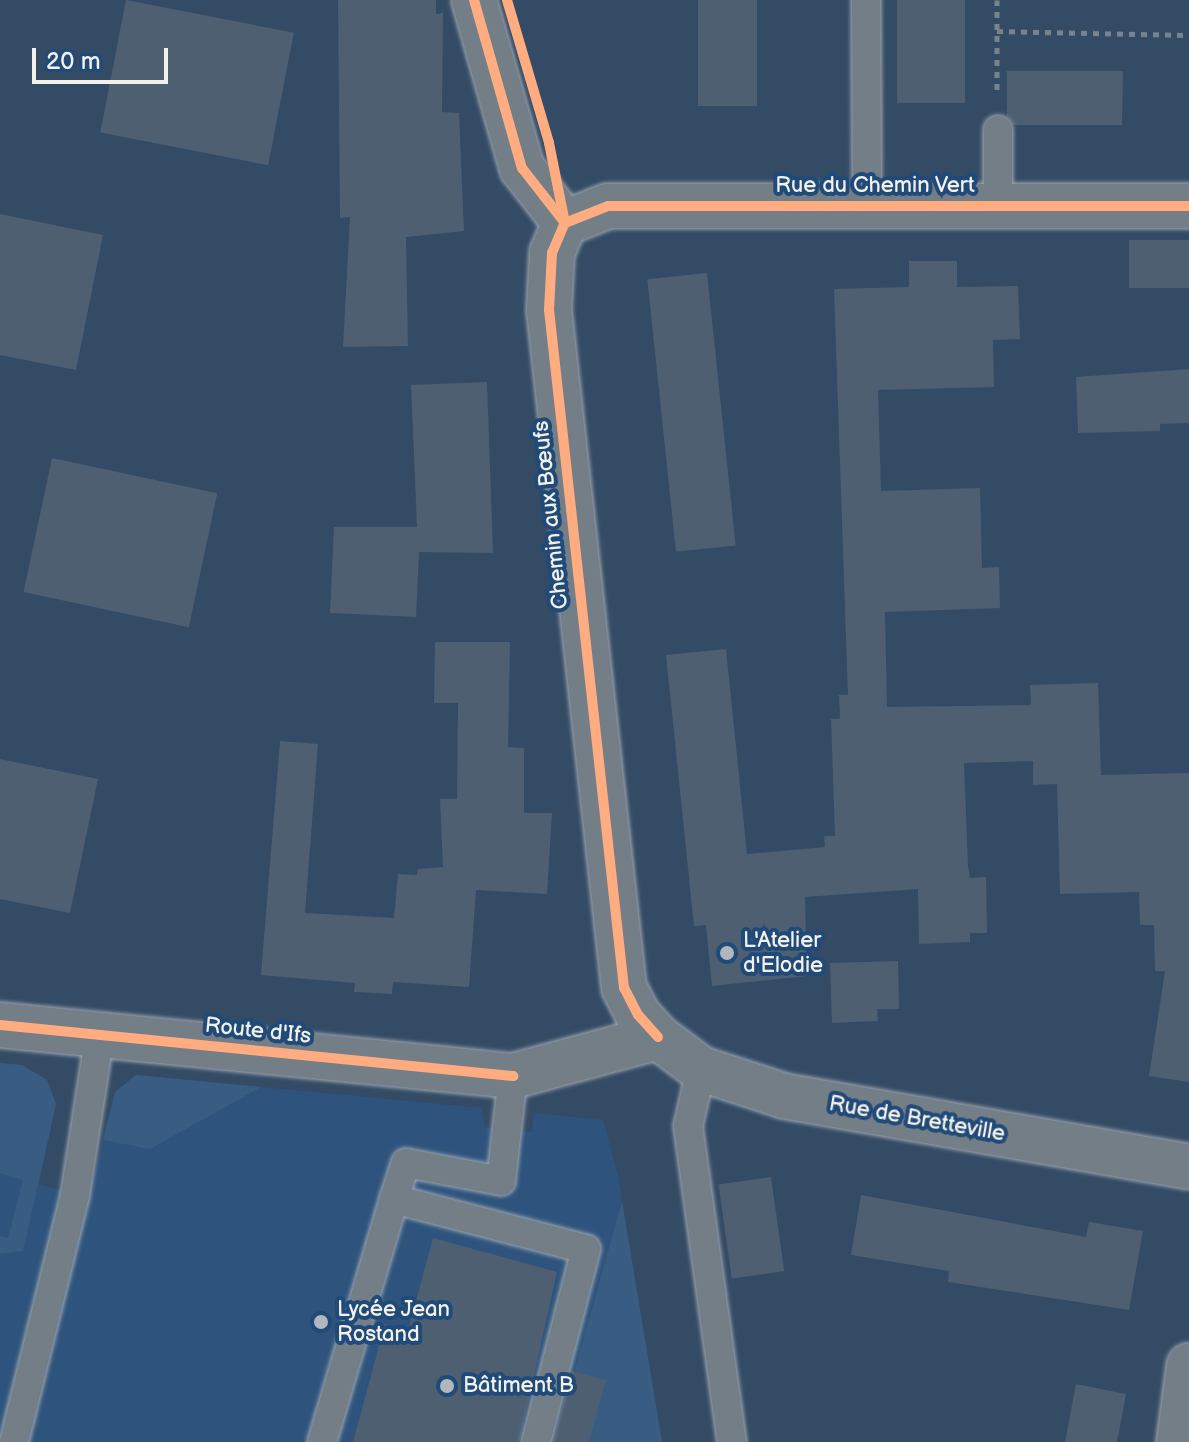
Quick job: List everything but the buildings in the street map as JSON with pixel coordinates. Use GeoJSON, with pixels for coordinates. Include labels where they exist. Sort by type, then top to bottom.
{"type":"FeatureCollection","features":[{"type":"Feature","properties":{"kind":"street"},"geometry":{"type":"LineString","coordinates":[[474,0],[522,168],[565,223]]}},
{"type":"Feature","properties":{"kind":"street","name":"Rue du Chemin Vert"},"geometry":{"type":"LineString","coordinates":[[565,223],[608,206],[1189,206]]}},
{"type":"Feature","properties":{"kind":"street","name":"Chemin aux Bœufs"},"geometry":{"type":"LineString","coordinates":[[565,223],[552,253],[549,310],[619,946],[624,988],[638,1015],[658,1037]]}},
{"type":"Feature","properties":{"kind":"street","name":"Route d'Ifs"},"geometry":{"type":"LineString","coordinates":[[0,1025],[513,1076],[658,1037]]}},
{"type":"Feature","properties":{"kind":"street","name":"Rue de Bretteville"},"geometry":{"type":"LineString","coordinates":[[658,1037],[701,1069],[784,1096],[1189,1167]]}},
{"type":"Feature","properties":{"kind":"street"},"geometry":{"type":"LineString","coordinates":[[1179,1442],[1189,1366]]}},
{"type":"Feature","properties":{"kind":"lane"},"geometry":{"type":"LineString","coordinates":[[866,0],[867,205]]}},
{"type":"Feature","properties":{"kind":"lane"},"geometry":{"type":"LineString","coordinates":[[998,130],[998,206]]}},
{"type":"Feature","properties":{"kind":"lane"},"geometry":{"type":"LineString","coordinates":[[0,1438],[14,1442],[75,1195],[100,1034]]}},
{"type":"Feature","properties":{"kind":"lane"},"geometry":{"type":"LineString","coordinates":[[701,1069],[688,1126],[732,1442]]}},
{"type":"Feature","properties":{"kind":"lane"},"geometry":{"type":"LineString","coordinates":[[322,1442],[406,1163],[501,1181],[513,1076]]}},
{"type":"Feature","properties":{"kind":"lane"},"geometry":{"type":"LineString","coordinates":[[394,1199],[586,1249],[536,1442]]}},
{"type":"Feature","properties":{"kind":"path"},"geometry":{"type":"LineString","coordinates":[[997,0],[998,130]]}},
{"type":"Feature","properties":{"kind":"path"},"geometry":{"type":"LineString","coordinates":[[997,31],[1189,35]]}},
{"type":"Feature","properties":{"kind":"shaded area","name":"Lycée Jean Rostand"},"geometry":{"type":"Polygon","coordinates":[[[0,1063],[22,1065],[47,1080],[56,1104],[39,1184],[88,1198],[115,1092],[136,1075],[481,1108],[485,1127],[532,1132],[534,1113],[603,1120],[618,1177],[662,1442],[0,1442],[0,1063]]]}},
{"type":"Feature","properties":{"kind":"shaded area"},"geometry":{"type":"Polygon","coordinates":[[[0,1063],[22,1065],[47,1080],[56,1104],[23,1251],[0,1254],[0,1236],[8,1238],[23,1180],[0,1173],[0,1063]]]}},
{"type":"Feature","properties":{"kind":"shaded area"},"geometry":{"type":"Polygon","coordinates":[[[136,1075],[261,1087],[150,1149],[103,1140],[115,1092],[136,1075]]]}},
{"type":"Feature","properties":{"kind":"shaded area"},"geometry":{"type":"Polygon","coordinates":[[[622,1201],[662,1442],[555,1442],[622,1201]]]}},
{"type":"Feature","properties":{"kind":"cycle path"},"geometry":{"type":"LineString","coordinates":[[474,0],[522,168],[565,223]]}},
{"type":"Feature","properties":{"kind":"cycle path"},"geometry":{"type":"LineString","coordinates":[[507,0],[549,143],[565,223]]}},
{"type":"Feature","properties":{"kind":"cycle path"},"geometry":{"type":"LineString","coordinates":[[658,1037],[638,1015],[624,988],[549,310],[552,253],[565,223],[608,206],[1189,206]]}},
{"type":"Feature","properties":{"kind":"cycle path"},"geometry":{"type":"LineString","coordinates":[[0,1025],[513,1076]]}},
{"type":"Feature","properties":{"kind":"place","name":"L'Atelier d'Elodie"},"geometry":{"type":"Point","coordinates":[727,953]}},
{"type":"Feature","properties":{"kind":"place","name":"Lycée Jean Rostand"},"geometry":{"type":"Point","coordinates":[321,1322]}},
{"type":"Feature","properties":{"kind":"place","name":"Bâtiment B"},"geometry":{"type":"Point","coordinates":[447,1386]}}]}
